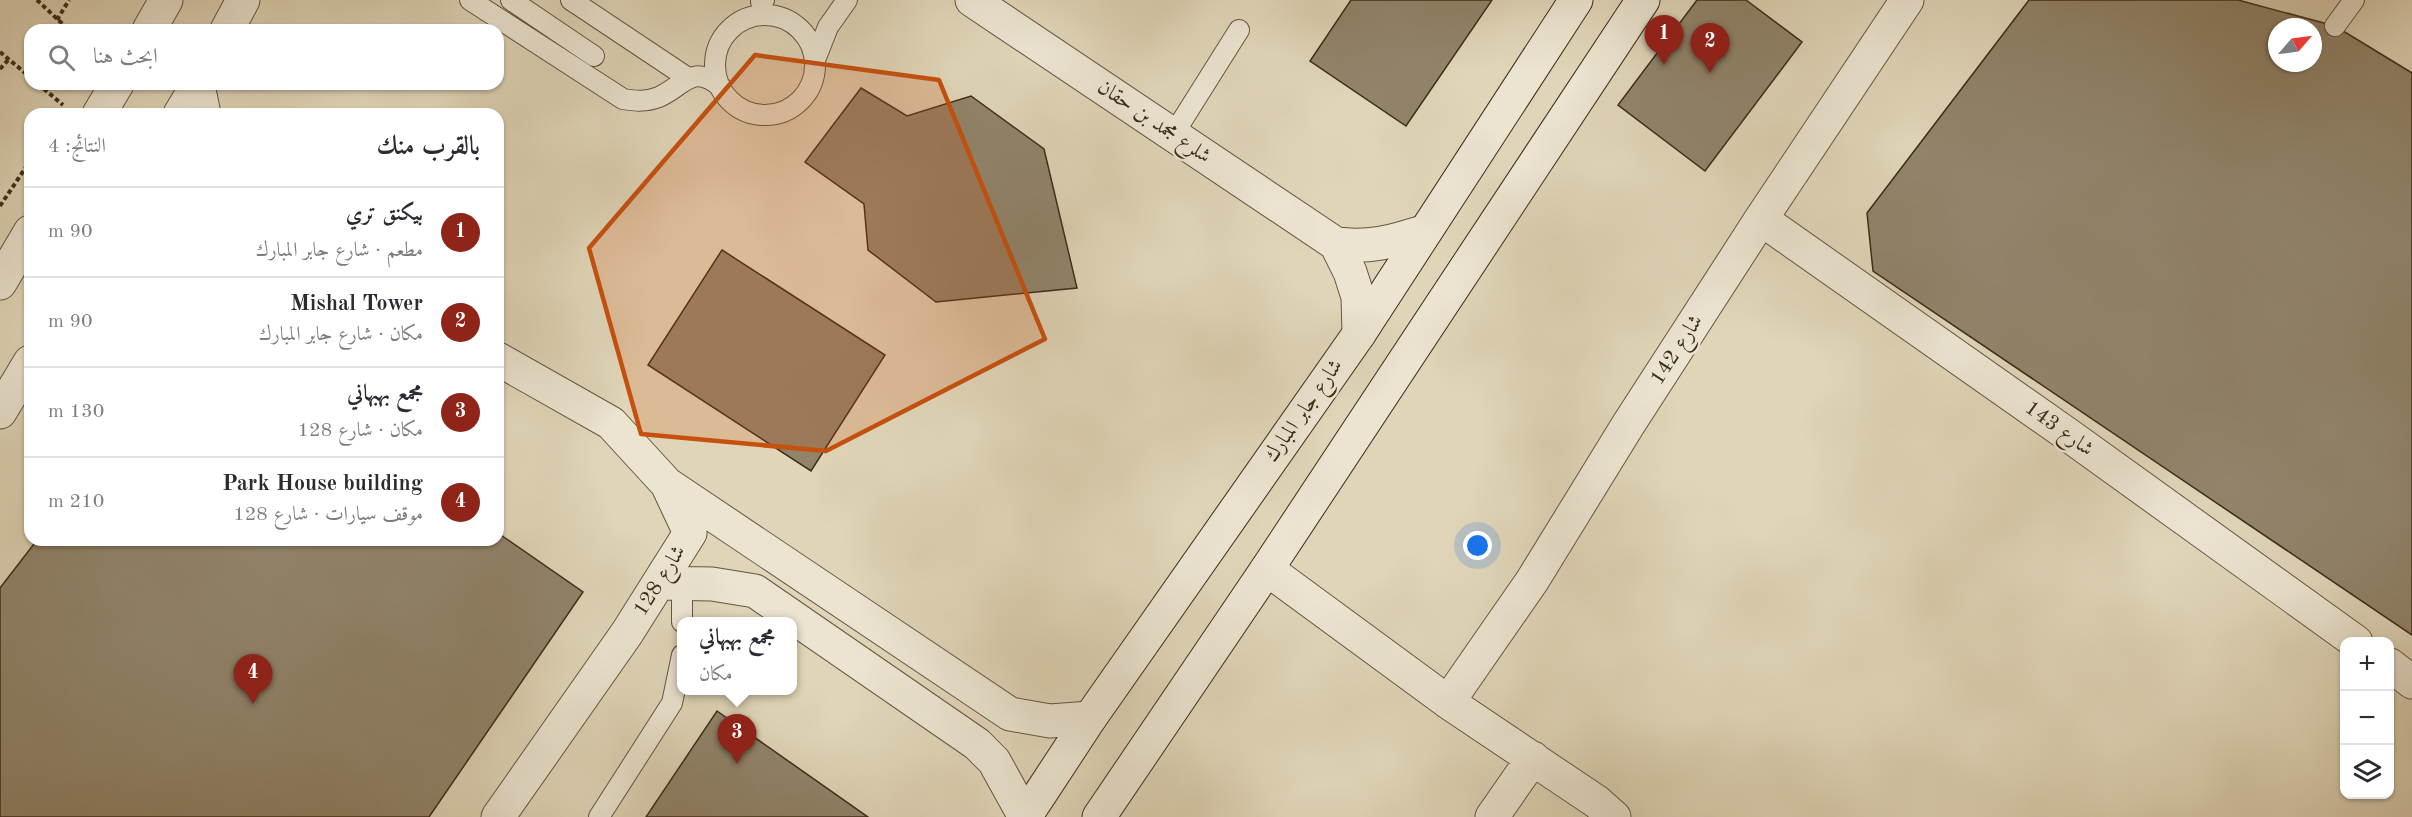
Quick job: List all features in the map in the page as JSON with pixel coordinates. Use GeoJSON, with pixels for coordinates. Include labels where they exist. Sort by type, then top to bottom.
{"type":"FeatureCollection","features":[{"type":"Feature","properties":{"kind":"street"},"geometry":{"type":"LineString","coordinates":[[152,24],[166,0]]}},
{"type":"Feature","properties":{"kind":"street"},"geometry":{"type":"LineString","coordinates":[[230,24],[243,0]]}},
{"type":"Feature","properties":{"kind":"street","name":"شلرع مجمد بن حقان"},"geometry":{"type":"LineString","coordinates":[[972,0],[1336,244],[1350,272],[1358,297],[1359,333]]}},
{"type":"Feature","properties":{"kind":"street","name":"شارع جابر المبارك"},"geometry":{"type":"LineString","coordinates":[[1025,817],[1090,718],[1359,333],[1576,0]]}},
{"type":"Feature","properties":{"kind":"street"},"geometry":{"type":"LineString","coordinates":[[1099,817],[1267,569],[1643,0]]}},
{"type":"Feature","properties":{"kind":"street","name":"شارع 142"},"geometry":{"type":"LineString","coordinates":[[1449,702],[1532,581],[1628,425],[1761,219],[1908,0]]}},
{"type":"Feature","properties":{"kind":"street"},"geometry":{"type":"LineString","coordinates":[[103,108],[113,90]]}},
{"type":"Feature","properties":{"kind":"street"},"geometry":{"type":"LineString","coordinates":[[186,108],[200,94]]}},
{"type":"Feature","properties":{"kind":"street","name":"شارع 143"},"geometry":{"type":"LineString","coordinates":[[1761,219],[2067,434],[2349,637]]}},
{"type":"Feature","properties":{"kind":"street"},"geometry":{"type":"LineString","coordinates":[[1336,244],[1372,246],[1423,232]]}},
{"type":"Feature","properties":{"kind":"street"},"geometry":{"type":"LineString","coordinates":[[0,283],[24,242]]}},
{"type":"Feature","properties":{"kind":"street","name":"شارع 128"},"geometry":{"type":"LineString","coordinates":[[498,817],[627,633],[670,583],[690,533],[667,484],[610,423],[504,362]]}},
{"type":"Feature","properties":{"kind":"street"},"geometry":{"type":"LineString","coordinates":[[0,412],[24,372]]}},
{"type":"Feature","properties":{"kind":"street"},"geometry":{"type":"LineString","coordinates":[[667,484],[1010,714],[1050,721],[1090,718]]}},
{"type":"Feature","properties":{"kind":"street"},"geometry":{"type":"LineString","coordinates":[[1267,569],[1449,702],[1597,802],[1614,817]]}},
{"type":"Feature","properties":{"kind":"street"},"geometry":{"type":"LineString","coordinates":[[670,583],[712,584],[755,591],[793,617]]}},
{"type":"Feature","properties":{"kind":"street"},"geometry":{"type":"LineString","coordinates":[[797,620],[977,744],[994,761],[1025,817]]}},
{"type":"Feature","properties":{"kind":"street"},"geometry":{"type":"LineString","coordinates":[[2394,668],[2412,682]]}},
{"type":"Feature","properties":{"kind":"street"},"geometry":{"type":"LineString","coordinates":[[1492,817],[1533,758]]}},
{"type":"Feature","properties":{"kind":"lane"},"geometry":{"type":"LineString","coordinates":[[470,0],[622,99],[642,102],[660,96],[688,78],[704,77],[721,87]]}},
{"type":"Feature","properties":{"kind":"lane"},"geometry":{"type":"LineString","coordinates":[[511,0],[594,56]]}},
{"type":"Feature","properties":{"kind":"lane"},"geometry":{"type":"LineString","coordinates":[[571,0],[688,78]]}},
{"type":"Feature","properties":{"kind":"lane"},"geometry":{"type":"LineString","coordinates":[[815,60],[811,43],[800,29],[763,4],[752,16],[736,24],[724,36],[717,52],[715,70],[721,87],[731,101],[746,111],[762,115],[779,113],[795,105],[806,93],[813,78],[815,60],[828,27],[847,0]]}},
{"type":"Feature","properties":{"kind":"lane"},"geometry":{"type":"LineString","coordinates":[[2335,26],[2354,0]]}},
{"type":"Feature","properties":{"kind":"lane"},"geometry":{"type":"LineString","coordinates":[[1173,135],[1239,30]]}},
{"type":"Feature","properties":{"kind":"lane"},"geometry":{"type":"LineString","coordinates":[[670,583],[681,617]]}},
{"type":"Feature","properties":{"kind":"lane"},"geometry":{"type":"LineString","coordinates":[[599,817],[672,703],[677,676]]}},
{"type":"Feature","properties":{"kind":"path"},"geometry":{"type":"LineString","coordinates":[[37,0],[62,24]]}},
{"type":"Feature","properties":{"kind":"path"},"geometry":{"type":"LineString","coordinates":[[57,20],[69,0]]}},
{"type":"Feature","properties":{"kind":"path"},"geometry":{"type":"LineString","coordinates":[[0,52],[24,72]]}},
{"type":"Feature","properties":{"kind":"path"},"geometry":{"type":"LineString","coordinates":[[0,69],[9,59]]}},
{"type":"Feature","properties":{"kind":"path"},"geometry":{"type":"LineString","coordinates":[[45,90],[66,107]]}},
{"type":"Feature","properties":{"kind":"path"},"geometry":{"type":"LineString","coordinates":[[0,206],[24,170]]}},
{"type":"Feature","properties":{"kind":"highlighted area"},"geometry":{"type":"Polygon","coordinates":[[[755,55],[939,80],[1045,339],[826,451],[641,434],[589,248],[755,55]]]}},
{"type":"Feature","properties":{"kind":"building"},"geometry":{"type":"Polygon","coordinates":[[[1351,0],[1492,0],[1406,126],[1310,61],[1351,0]]]}},
{"type":"Feature","properties":{"kind":"building"},"geometry":{"type":"Polygon","coordinates":[[[1697,0],[1746,0],[1802,42],[1705,171],[1618,105],[1697,0]]]}},
{"type":"Feature","properties":{"kind":"building"},"geometry":{"type":"Polygon","coordinates":[[[2029,0],[2238,0],[2305,18],[2268,18],[2268,72],[2322,72],[2322,23],[2335,26],[2412,73],[2412,635],[1873,271],[1867,213],[2029,0]]]}},
{"type":"Feature","properties":{"kind":"building"},"geometry":{"type":"Polygon","coordinates":[[[861,88],[907,116],[971,96],[1044,149],[1077,288],[936,302],[868,250],[864,204],[805,162],[861,88]]]}},
{"type":"Feature","properties":{"kind":"building"},"geometry":{"type":"Polygon","coordinates":[[[722,250],[885,355],[811,471],[648,365],[722,250]]]}},
{"type":"Feature","properties":{"kind":"building"},"geometry":{"type":"Polygon","coordinates":[[[504,537],[583,592],[429,817],[0,817],[0,588],[32,546],[504,546],[504,537]]]}},
{"type":"Feature","properties":{"kind":"building"},"geometry":{"type":"Polygon","coordinates":[[[717,711],[868,817],[646,817],[717,711]]]}},
{"type":"Feature","properties":{"kind":"place","name":"بيكنق تري"},"geometry":{"type":"Point","coordinates":[1664,65]}},
{"type":"Feature","properties":{"kind":"place","name":"Mishal Tower"},"geometry":{"type":"Point","coordinates":[1710,73]}},
{"type":"Feature","properties":{"kind":"place","name":"Park House building"},"geometry":{"type":"Point","coordinates":[253,704]}},
{"type":"Feature","properties":{"kind":"place","name":"مجمع بهبهاني"},"geometry":{"type":"Point","coordinates":[737,764]}}]}
